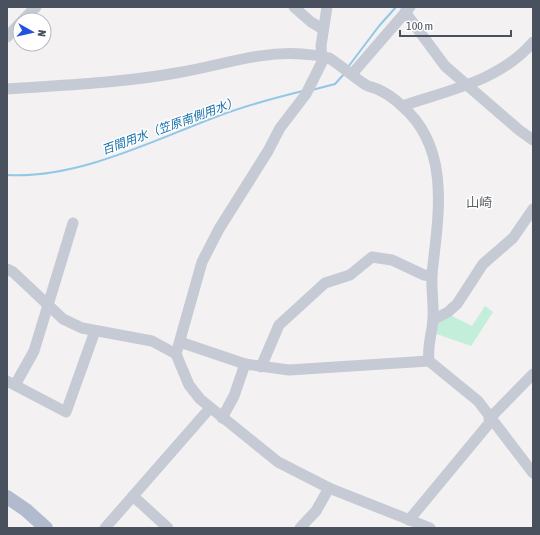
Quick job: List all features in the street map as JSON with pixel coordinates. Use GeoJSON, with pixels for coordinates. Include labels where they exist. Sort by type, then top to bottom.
{"type":"FeatureCollection","features":[{"type":"Feature","properties":{"kind":"main road"},"geometry":{"type":"LineString","coordinates":[[7,497],[26,510],[46,528]]}},
{"type":"Feature","properties":{"kind":"street"},"geometry":{"type":"LineString","coordinates":[[294,7],[310,22],[323,29]]}},
{"type":"Feature","properties":{"kind":"street"},"geometry":{"type":"LineString","coordinates":[[176,354],[202,262],[219,229],[268,151],[280,128],[306,94],[322,62],[321,46],[327,7]]}},
{"type":"Feature","properties":{"kind":"street"},"geometry":{"type":"LineString","coordinates":[[352,74],[407,9],[438,58],[465,85],[533,140]]}},
{"type":"Feature","properties":{"kind":"street"},"geometry":{"type":"LineString","coordinates":[[402,106],[487,78],[523,54],[533,42]]}},
{"type":"Feature","properties":{"kind":"street"},"geometry":{"type":"LineString","coordinates":[[7,89],[72,85],[176,73],[260,55],[290,54],[322,56],[352,74],[367,86],[378,89],[402,106],[419,124],[437,167],[439,184],[437,236],[432,276],[433,320],[428,351],[429,361]]}},
{"type":"Feature","properties":{"kind":"street"},"geometry":{"type":"LineString","coordinates":[[433,320],[448,312],[457,304],[483,264],[513,238],[533,210]]}},
{"type":"Feature","properties":{"kind":"street"},"geometry":{"type":"LineString","coordinates":[[74,223],[34,351],[11,383],[66,412],[95,331]]}},
{"type":"Feature","properties":{"kind":"street"},"geometry":{"type":"LineString","coordinates":[[261,367],[279,325],[325,283],[350,275],[372,257],[392,260],[424,275],[432,276]]}},
{"type":"Feature","properties":{"kind":"street"},"geometry":{"type":"LineString","coordinates":[[7,269],[13,272],[63,319],[82,328],[152,341],[176,354],[189,385],[210,408],[278,462],[329,488],[430,528]]}},
{"type":"Feature","properties":{"kind":"street"},"geometry":{"type":"LineString","coordinates":[[180,342],[244,364],[289,370],[429,361],[478,401],[490,420],[533,473]]}},
{"type":"Feature","properties":{"kind":"street"},"geometry":{"type":"LineString","coordinates":[[222,418],[234,396],[244,364]]}},
{"type":"Feature","properties":{"kind":"street"},"geometry":{"type":"LineString","coordinates":[[409,520],[490,420],[533,374]]}},
{"type":"Feature","properties":{"kind":"street"},"geometry":{"type":"LineString","coordinates":[[105,528],[210,408]]}},
{"type":"Feature","properties":{"kind":"street"},"geometry":{"type":"LineString","coordinates":[[300,528],[316,511],[329,488]]}},
{"type":"Feature","properties":{"kind":"street"},"geometry":{"type":"LineString","coordinates":[[133,496],[168,528]]}},
{"type":"Feature","properties":{"kind":"green space"},"geometry":{"type":"Polygon","coordinates":[[[485,306],[493,312],[471,346],[434,333],[436,322],[450,315],[472,326],[485,306]]]}},
{"type":"Feature","properties":{"kind":"waterway","name":"百間用水（笠原南側用水）"},"geometry":{"type":"LineString","coordinates":[[348,67],[379,26],[396,7]]}},
{"type":"Feature","properties":{"kind":"waterway","name":"百間用水（笠原南側用水）"},"geometry":{"type":"LineString","coordinates":[[312,90],[335,84],[344,74]]}},
{"type":"Feature","properties":{"kind":"waterway","name":"百間用水（笠原南側用水）"},"geometry":{"type":"LineString","coordinates":[[7,175],[33,175],[86,165],[138,148],[235,110],[303,91]]}},
{"type":"Feature","properties":{"kind":"district","name":"山崎"},"geometry":{"type":"Point","coordinates":[479,202]}}]}
